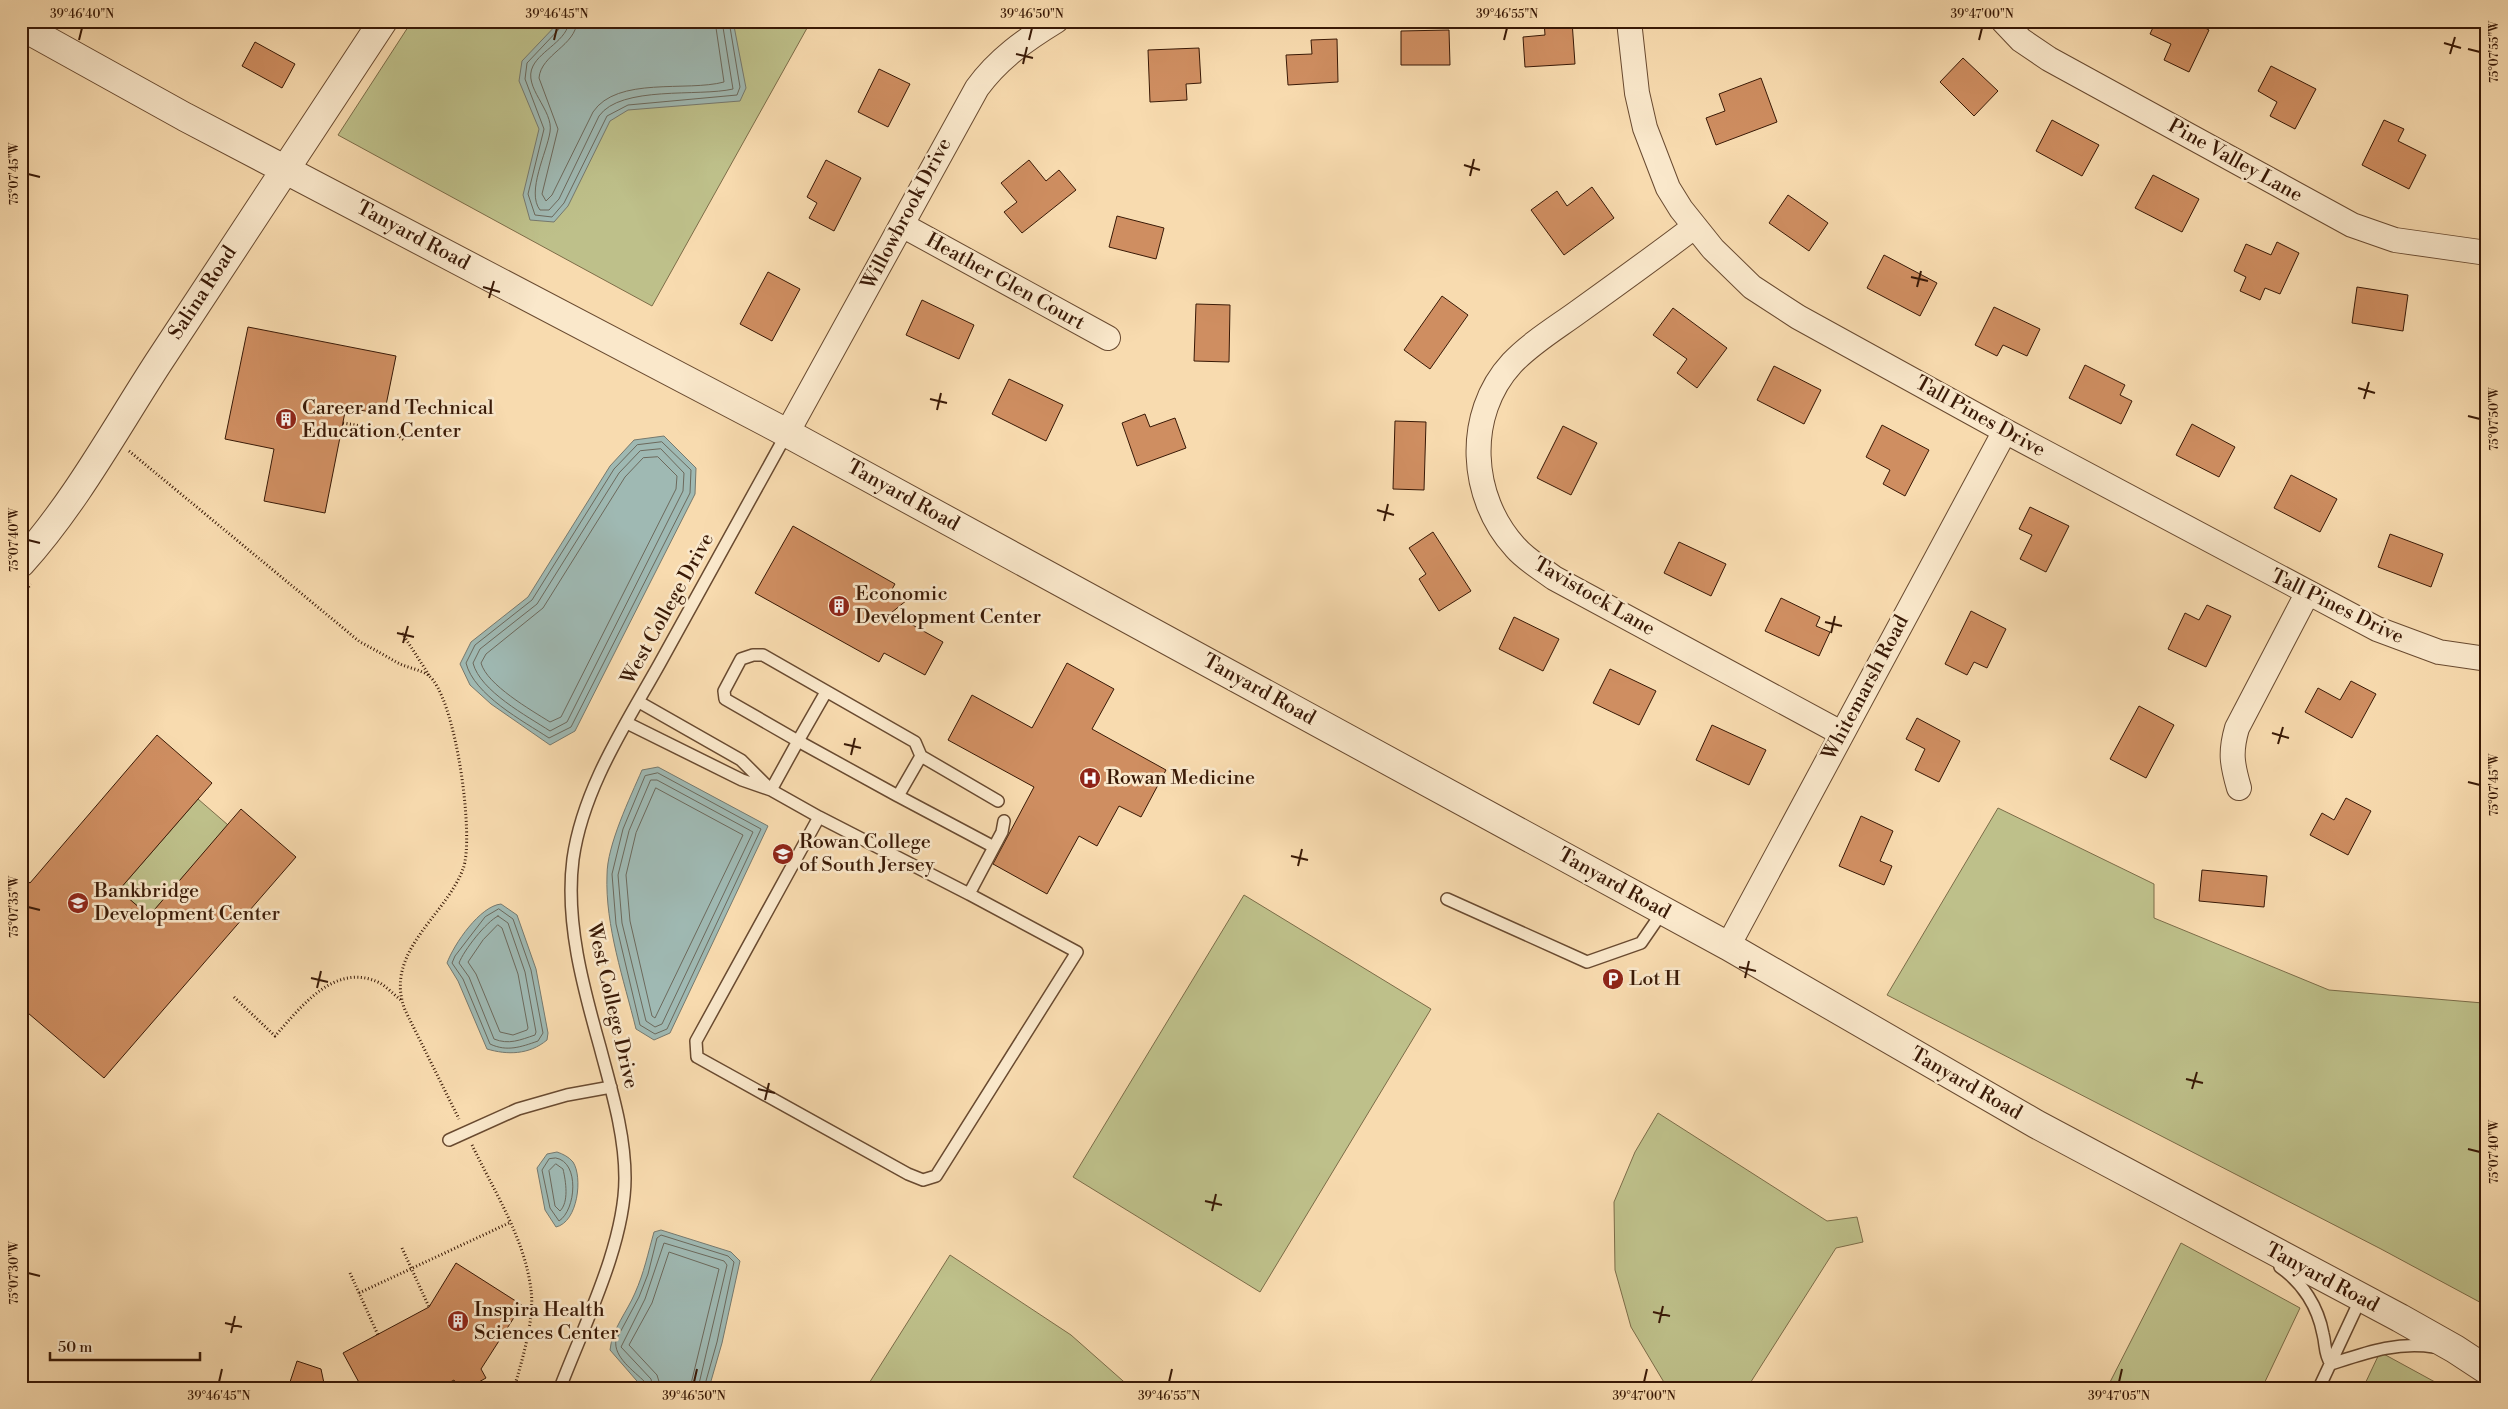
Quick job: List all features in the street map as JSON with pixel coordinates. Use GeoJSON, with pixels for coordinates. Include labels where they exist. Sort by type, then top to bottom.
{"type":"FeatureCollection","features":[{"type":"Feature","properties":{"kind":"street","name":"Salina Road"},"geometry":{"type":"LineString","coordinates":[[21,563],[43,538],[80,486],[284,168],[383,21]]}},
{"type":"Feature","properties":{"kind":"street","name":"Willowbrook Drive"},"geometry":{"type":"LineString","coordinates":[[787,433],[902,226],[965,106],[987,74],[1012,50],[1056,21]]}},
{"type":"Feature","properties":{"kind":"street","name":"Tall Pines Drive"},"geometry":{"type":"LineString","coordinates":[[1629,21],[1637,93],[1645,128],[1668,188],[1694,227],[1732,269],[1774,302],[2005,431],[2308,594],[2398,639],[2439,652],[2487,659]]}},
{"type":"Feature","properties":{"kind":"street","name":"Pine Valley Lane"},"geometry":{"type":"LineString","coordinates":[[2003,21],[2021,40],[2049,59],[2352,225],[2395,240],[2487,253]]}},
{"type":"Feature","properties":{"kind":"street","name":"Tanyard Road"},"geometry":{"type":"LineString","coordinates":[[21,26],[185,117],[787,433],[1728,946],[2036,1124],[2455,1349],[2487,1370]]}},
{"type":"Feature","properties":{"kind":"street","name":"Heather Glen Court"},"geometry":{"type":"LineString","coordinates":[[902,226],[1108,338]]}},
{"type":"Feature","properties":{"kind":"street","name":"Tavistock Lane"},"geometry":{"type":"LineString","coordinates":[[1694,227],[1537,342],[1511,365],[1491,397],[1482,420],[1479,441],[1481,486],[1496,521],[1516,548],[1554,578],[1841,733]]}},
{"type":"Feature","properties":{"kind":"street","name":"Whitemarsh Road"},"geometry":{"type":"LineString","coordinates":[[1728,946],[2005,431]]}},
{"type":"Feature","properties":{"kind":"street"},"geometry":{"type":"LineString","coordinates":[[2239,788],[2233,767],[2231,749],[2237,728],[2308,594]]}},
{"type":"Feature","properties":{"kind":"lane","name":"West College Drive"},"geometry":{"type":"LineString","coordinates":[[560,1388],[608,1265],[624,1206],[625,1176],[623,1144],[611,1087],[589,1006],[576,941],[572,884],[574,858],[589,801],[600,774],[787,433]]}},
{"type":"Feature","properties":{"kind":"lane"},"geometry":{"type":"LineString","coordinates":[[994,848],[725,699],[724,691],[741,659],[763,655],[915,742],[920,756],[998,801]]}},
{"type":"Feature","properties":{"kind":"lane"},"geometry":{"type":"LineString","coordinates":[[771,790],[826,692]]}},
{"type":"Feature","properties":{"kind":"lane"},"geometry":{"type":"LineString","coordinates":[[639,702],[741,760],[771,790]]}},
{"type":"Feature","properties":{"kind":"lane"},"geometry":{"type":"LineString","coordinates":[[627,723],[742,780],[771,790],[1077,952],[936,1176],[923,1180],[908,1174],[696,1057],[696,1041],[819,816]]}},
{"type":"Feature","properties":{"kind":"lane"},"geometry":{"type":"LineString","coordinates":[[898,796],[920,756]]}},
{"type":"Feature","properties":{"kind":"lane"},"geometry":{"type":"LineString","coordinates":[[969,894],[1002,832],[1004,821]]}},
{"type":"Feature","properties":{"kind":"lane"},"geometry":{"type":"LineString","coordinates":[[1447,900],[1587,962],[1641,943],[1663,911]]}},
{"type":"Feature","properties":{"kind":"lane"},"geometry":{"type":"LineString","coordinates":[[449,1140],[518,1108],[567,1095],[611,1087]]}},
{"type":"Feature","properties":{"kind":"lane"},"geometry":{"type":"LineString","coordinates":[[2274,1253],[2278,1265],[2298,1283],[2313,1305],[2322,1330],[2325,1356],[2331,1364]]}},
{"type":"Feature","properties":{"kind":"lane"},"geometry":{"type":"LineString","coordinates":[[2319,1388],[2361,1298]]}},
{"type":"Feature","properties":{"kind":"lane"},"geometry":{"type":"LineString","coordinates":[[2331,1364],[2391,1346],[2414,1345],[2455,1349]]}},
{"type":"Feature","properties":{"kind":"path"},"geometry":{"type":"LineString","coordinates":[[343,423],[393,431],[405,441]]}},
{"type":"Feature","properties":{"kind":"path"},"geometry":{"type":"LineString","coordinates":[[125,448],[360,642],[402,665],[429,676]]}},
{"type":"Feature","properties":{"kind":"path"},"geometry":{"type":"LineString","coordinates":[[402,633],[447,707],[453,726],[468,846],[463,870],[403,962],[400,976],[402,1000],[426,1051]]}},
{"type":"Feature","properties":{"kind":"path"},"geometry":{"type":"LineString","coordinates":[[234,996],[275,1036],[301,1007],[323,987],[342,979],[362,979],[380,983],[402,1000]]}},
{"type":"Feature","properties":{"kind":"path"},"geometry":{"type":"LineString","coordinates":[[359,1293],[509,1223]]}},
{"type":"Feature","properties":{"kind":"path"},"geometry":{"type":"LineString","coordinates":[[514,1233],[527,1270],[531,1291],[531,1310],[514,1388]]}},
{"type":"Feature","properties":{"kind":"path"},"geometry":{"type":"LineString","coordinates":[[402,1248],[429,1308]]}},
{"type":"Feature","properties":{"kind":"path"},"geometry":{"type":"LineString","coordinates":[[350,1273],[378,1334]]}},
{"type":"Feature","properties":{"kind":"green space"},"geometry":{"type":"Polygon","coordinates":[[[412,21],[811,21],[652,306],[338,135],[412,21]]]}},
{"type":"Feature","properties":{"kind":"green space"},"geometry":{"type":"Polygon","coordinates":[[[198,799],[228,825],[149,916],[119,890],[198,799]]]}},
{"type":"Feature","properties":{"kind":"green space"},"geometry":{"type":"Polygon","coordinates":[[[2487,807],[2487,1306],[2381,1249],[1887,995],[1998,808],[2154,884],[2154,918],[2329,990],[2483,1003],[2482,808],[2487,807]]]}},
{"type":"Feature","properties":{"kind":"green space"},"geometry":{"type":"Polygon","coordinates":[[[1244,895],[1431,1009],[1260,1292],[1073,1177],[1244,895]]]}},
{"type":"Feature","properties":{"kind":"green space"},"geometry":{"type":"Polygon","coordinates":[[[1658,1113],[1827,1221],[1857,1217],[1863,1242],[1836,1248],[1747,1388],[1671,1388],[1665,1384],[1631,1327],[1615,1270],[1614,1202],[1635,1152],[1658,1113]]]}},
{"type":"Feature","properties":{"kind":"green space"},"geometry":{"type":"Polygon","coordinates":[[[2181,1243],[2300,1308],[2262,1388],[2107,1388],[2181,1243]]]}},
{"type":"Feature","properties":{"kind":"green space"},"geometry":{"type":"Polygon","coordinates":[[[950,1255],[1071,1335],[1131,1388],[866,1388],[950,1255]]]}},
{"type":"Feature","properties":{"kind":"green space"},"geometry":{"type":"Polygon","coordinates":[[[2380,1352],[2446,1388],[2363,1388],[2380,1352]]]}},
{"type":"Feature","properties":{"kind":"water"},"geometry":{"type":"Polygon","coordinates":[[[560,21],[733,21],[746,88],[740,101],[628,110],[610,121],[568,206],[554,222],[530,220],[523,195],[539,129],[519,81],[522,61],[560,21]]]}},
{"type":"Feature","properties":{"kind":"water"},"geometry":{"type":"Polygon","coordinates":[[[664,436],[696,468],[695,494],[575,731],[550,745],[491,704],[470,685],[460,664],[471,642],[528,597],[610,466],[634,440],[664,436]]]}},
{"type":"Feature","properties":{"kind":"water"},"geometry":{"type":"Polygon","coordinates":[[[658,767],[768,826],[670,1033],[654,1040],[636,1029],[612,933],[607,894],[607,875],[615,836],[642,770],[658,767]]]}},
{"type":"Feature","properties":{"kind":"water"},"geometry":{"type":"Polygon","coordinates":[[[501,904],[517,915],[536,969],[548,1033],[547,1040],[533,1049],[510,1053],[487,1049],[458,981],[447,963],[455,946],[469,927],[485,911],[501,904]]]}},
{"type":"Feature","properties":{"kind":"water"},"geometry":{"type":"Polygon","coordinates":[[[557,1152],[573,1162],[578,1178],[578,1188],[574,1208],[569,1217],[556,1227],[545,1210],[537,1168],[547,1154],[557,1152]]]}},
{"type":"Feature","properties":{"kind":"water"},"geometry":{"type":"Polygon","coordinates":[[[661,1230],[731,1252],[740,1261],[722,1343],[709,1388],[643,1388],[610,1350],[617,1328],[638,1285],[654,1232],[661,1230]]]}},
{"type":"Feature","properties":{"kind":"building"},"geometry":{"type":"Polygon","coordinates":[[[1544,21],[1572,21],[1575,64],[1525,67],[1523,37],[1545,35],[1544,21]]]}},
{"type":"Feature","properties":{"kind":"building"},"geometry":{"type":"Polygon","coordinates":[[[2156,21],[2192,21],[2209,30],[2189,72],[2164,60],[2171,44],[2150,34],[2156,21]]]}},
{"type":"Feature","properties":{"kind":"building"},"geometry":{"type":"Polygon","coordinates":[[[1449,30],[1450,65],[1401,65],[1401,31],[1449,30]]]}},
{"type":"Feature","properties":{"kind":"building"},"geometry":{"type":"Polygon","coordinates":[[[1337,39],[1338,82],[1288,85],[1286,55],[1312,54],[1311,40],[1337,39]]]}},
{"type":"Feature","properties":{"kind":"building"},"geometry":{"type":"Polygon","coordinates":[[[255,42],[295,64],[282,88],[242,66],[255,42]]]}},
{"type":"Feature","properties":{"kind":"building"},"geometry":{"type":"Polygon","coordinates":[[[1199,48],[1201,83],[1186,84],[1187,100],[1150,102],[1148,50],[1199,48]]]}},
{"type":"Feature","properties":{"kind":"building"},"geometry":{"type":"Polygon","coordinates":[[[1963,58],[1998,91],[1974,116],[1940,82],[1963,58]]]}},
{"type":"Feature","properties":{"kind":"building"},"geometry":{"type":"Polygon","coordinates":[[[2271,66],[2316,89],[2295,129],[2270,116],[2277,102],[2258,91],[2271,66]]]}},
{"type":"Feature","properties":{"kind":"building"},"geometry":{"type":"Polygon","coordinates":[[[879,69],[910,84],[888,127],[858,112],[879,69]]]}},
{"type":"Feature","properties":{"kind":"building"},"geometry":{"type":"Polygon","coordinates":[[[1761,78],[1777,122],[1716,145],[1706,118],[1725,111],[1719,94],[1761,78]]]}},
{"type":"Feature","properties":{"kind":"building"},"geometry":{"type":"Polygon","coordinates":[[[2052,120],[2099,145],[2082,176],[2036,151],[2052,120]]]}},
{"type":"Feature","properties":{"kind":"building"},"geometry":{"type":"Polygon","coordinates":[[[2384,120],[2404,129],[2398,141],[2426,155],[2409,189],[2362,165],[2384,120]]]}},
{"type":"Feature","properties":{"kind":"building"},"geometry":{"type":"Polygon","coordinates":[[[826,160],[861,178],[834,231],[809,218],[817,203],[807,197],[826,160]]]}},
{"type":"Feature","properties":{"kind":"building"},"geometry":{"type":"Polygon","coordinates":[[[1029,160],[1046,181],[1059,170],[1076,190],[1022,233],[1004,212],[1017,202],[1001,183],[1029,160]]]}},
{"type":"Feature","properties":{"kind":"building"},"geometry":{"type":"Polygon","coordinates":[[[2153,175],[2199,199],[2182,232],[2135,208],[2153,175]]]}},
{"type":"Feature","properties":{"kind":"building"},"geometry":{"type":"Polygon","coordinates":[[[1592,187],[1614,218],[1564,255],[1531,210],[1557,191],[1567,206],[1592,187]]]}},
{"type":"Feature","properties":{"kind":"building"},"geometry":{"type":"Polygon","coordinates":[[[1788,195],[1828,223],[1809,251],[1769,223],[1788,195]]]}},
{"type":"Feature","properties":{"kind":"building"},"geometry":{"type":"Polygon","coordinates":[[[1117,216],[1164,228],[1156,259],[1109,247],[1117,216]]]}},
{"type":"Feature","properties":{"kind":"building"},"geometry":{"type":"Polygon","coordinates":[[[2277,242],[2299,253],[2280,294],[2265,288],[2260,300],[2240,291],[2246,277],[2234,271],[2246,244],[2271,255],[2277,242]]]}},
{"type":"Feature","properties":{"kind":"building"},"geometry":{"type":"Polygon","coordinates":[[[1884,255],[1937,283],[1920,316],[1867,288],[1884,255]]]}},
{"type":"Feature","properties":{"kind":"building"},"geometry":{"type":"Polygon","coordinates":[[[768,272],[800,289],[772,341],[740,324],[768,272]]]}},
{"type":"Feature","properties":{"kind":"building"},"geometry":{"type":"Polygon","coordinates":[[[2357,287],[2408,295],[2403,331],[2352,323],[2357,287]]]}},
{"type":"Feature","properties":{"kind":"building"},"geometry":{"type":"Polygon","coordinates":[[[1442,296],[1468,315],[1430,369],[1404,350],[1442,296]]]}},
{"type":"Feature","properties":{"kind":"building"},"geometry":{"type":"Polygon","coordinates":[[[922,300],[974,325],[959,359],[906,335],[922,300]]]}},
{"type":"Feature","properties":{"kind":"building"},"geometry":{"type":"Polygon","coordinates":[[[1196,304],[1230,305],[1229,362],[1194,361],[1196,304]]]}},
{"type":"Feature","properties":{"kind":"building"},"geometry":{"type":"Polygon","coordinates":[[[1994,307],[2040,329],[2027,356],[2003,345],[1997,356],[1975,345],[1994,307]]]}},
{"type":"Feature","properties":{"kind":"building"},"geometry":{"type":"Polygon","coordinates":[[[1673,308],[1727,348],[1697,388],[1677,373],[1687,359],[1653,335],[1673,308]]]}},
{"type":"Feature","properties":{"kind":"building","name":"Career and Technical Education Center"},"geometry":{"type":"Polygon","coordinates":[[[248,327],[396,356],[384,415],[346,407],[325,513],[264,501],[274,449],[225,439],[248,327]]]}},
{"type":"Feature","properties":{"kind":"building"},"geometry":{"type":"Polygon","coordinates":[[[2085,365],[2125,385],[2120,395],[2132,401],[2121,424],[2069,398],[2085,365]]]}},
{"type":"Feature","properties":{"kind":"building"},"geometry":{"type":"Polygon","coordinates":[[[1774,366],[1821,390],[1804,424],[1757,400],[1774,366]]]}},
{"type":"Feature","properties":{"kind":"building"},"geometry":{"type":"Polygon","coordinates":[[[1009,379],[1063,405],[1046,441],[992,414],[1009,379]]]}},
{"type":"Feature","properties":{"kind":"building"},"geometry":{"type":"Polygon","coordinates":[[[1145,414],[1150,427],[1175,418],[1186,448],[1137,466],[1122,423],[1145,414]]]}},
{"type":"Feature","properties":{"kind":"building"},"geometry":{"type":"Polygon","coordinates":[[[1395,421],[1426,422],[1424,490],[1393,489],[1395,421]]]}},
{"type":"Feature","properties":{"kind":"building"},"geometry":{"type":"Polygon","coordinates":[[[2192,424],[2235,447],[2219,477],[2176,455],[2192,424]]]}},
{"type":"Feature","properties":{"kind":"building"},"geometry":{"type":"Polygon","coordinates":[[[1882,425],[1929,450],[1905,496],[1883,484],[1890,470],[1866,457],[1882,425]]]}},
{"type":"Feature","properties":{"kind":"building"},"geometry":{"type":"Polygon","coordinates":[[[1563,426],[1597,443],[1571,495],[1537,478],[1563,426]]]}},
{"type":"Feature","properties":{"kind":"building"},"geometry":{"type":"Polygon","coordinates":[[[2291,475],[2337,499],[2320,532],[2274,508],[2291,475]]]}},
{"type":"Feature","properties":{"kind":"building"},"geometry":{"type":"Polygon","coordinates":[[[2030,507],[2069,526],[2046,572],[2020,559],[2032,535],[2019,529],[2030,507]]]}},
{"type":"Feature","properties":{"kind":"building","name":"Economic Development Center"},"geometry":{"type":"Polygon","coordinates":[[[793,526],[895,584],[891,591],[907,600],[891,613],[943,642],[925,675],[884,653],[879,662],[755,593],[793,526]]]}},
{"type":"Feature","properties":{"kind":"building"},"geometry":{"type":"Polygon","coordinates":[[[1433,532],[1471,591],[1439,611],[1419,579],[1426,574],[1409,548],[1433,532]]]}},
{"type":"Feature","properties":{"kind":"building"},"geometry":{"type":"Polygon","coordinates":[[[2390,534],[2443,554],[2431,587],[2378,567],[2390,534]]]}},
{"type":"Feature","properties":{"kind":"building"},"geometry":{"type":"Polygon","coordinates":[[[1679,542],[1726,564],[1711,596],[1664,573],[1679,542]]]}},
{"type":"Feature","properties":{"kind":"building"},"geometry":{"type":"Polygon","coordinates":[[[1781,598],[1820,617],[1816,626],[1830,632],[1819,656],[1765,631],[1781,598]]]}},
{"type":"Feature","properties":{"kind":"building"},"geometry":{"type":"Polygon","coordinates":[[[2207,605],[2231,616],[2206,667],[2168,649],[2185,613],[2199,620],[2207,605]]]}},
{"type":"Feature","properties":{"kind":"building"},"geometry":{"type":"Polygon","coordinates":[[[1971,611],[2006,629],[1987,668],[1974,662],[1967,675],[1945,664],[1971,611]]]}},
{"type":"Feature","properties":{"kind":"building"},"geometry":{"type":"Polygon","coordinates":[[[1514,617],[1559,639],[1543,671],[1499,649],[1514,617]]]}},
{"type":"Feature","properties":{"kind":"building","name":"Rowan Medicine"},"geometry":{"type":"Polygon","coordinates":[[[1067,663],[1114,689],[1092,729],[1166,770],[1141,817],[1119,806],[1097,846],[1079,836],[1047,894],[993,864],[1034,787],[948,740],[972,695],[1032,728],[1067,663]]]}},
{"type":"Feature","properties":{"kind":"building"},"geometry":{"type":"Polygon","coordinates":[[[1610,669],[1656,691],[1639,725],[1593,703],[1610,669]]]}},
{"type":"Feature","properties":{"kind":"building"},"geometry":{"type":"Polygon","coordinates":[[[2351,681],[2376,694],[2352,738],[2305,712],[2318,688],[2340,700],[2351,681]]]}},
{"type":"Feature","properties":{"kind":"building"},"geometry":{"type":"Polygon","coordinates":[[[2139,706],[2174,725],[2146,778],[2110,759],[2139,706]]]}},
{"type":"Feature","properties":{"kind":"building"},"geometry":{"type":"Polygon","coordinates":[[[1917,718],[1960,741],[1939,782],[1915,770],[1925,749],[1906,739],[1917,718]]]}},
{"type":"Feature","properties":{"kind":"building"},"geometry":{"type":"Polygon","coordinates":[[[1712,725],[1766,750],[1749,785],[1696,760],[1712,725]]]}},
{"type":"Feature","properties":{"kind":"building","name":"Bankbridge Development Center"},"geometry":{"type":"Polygon","coordinates":[[[157,735],[212,783],[119,890],[149,916],[241,809],[296,857],[104,1078],[21,1007],[21,876],[30,883],[157,735]]]}},
{"type":"Feature","properties":{"kind":"building"},"geometry":{"type":"Polygon","coordinates":[[[2346,798],[2371,811],[2348,855],[2310,835],[2322,813],[2334,820],[2346,798]]]}},
{"type":"Feature","properties":{"kind":"building"},"geometry":{"type":"Polygon","coordinates":[[[1861,816],[1893,831],[1880,861],[1892,866],[1884,885],[1839,866],[1861,816]]]}},
{"type":"Feature","properties":{"kind":"building"},"geometry":{"type":"Polygon","coordinates":[[[2202,870],[2267,876],[2264,907],[2199,901],[2202,870]]]}},
{"type":"Feature","properties":{"kind":"building","name":"Inspira Health Sciences Center"},"geometry":{"type":"Polygon","coordinates":[[[456,1263],[522,1305],[481,1369],[486,1378],[468,1388],[459,1388],[454,1380],[439,1388],[362,1388],[343,1353],[429,1307],[456,1263]]]}},
{"type":"Feature","properties":{"kind":"building"},"geometry":{"type":"Polygon","coordinates":[[[297,1361],[321,1369],[325,1388],[288,1388],[297,1361]]]}},
{"type":"Feature","properties":{"kind":"place","name":"Career and Technical Education Center"},"geometry":{"type":"Point","coordinates":[286,419]}},
{"type":"Feature","properties":{"kind":"place","name":"Economic Development Center"},"geometry":{"type":"Point","coordinates":[839,606]}},
{"type":"Feature","properties":{"kind":"place","name":"Rowan Medicine"},"geometry":{"type":"Point","coordinates":[1090,778]}},
{"type":"Feature","properties":{"kind":"place","name":"Rowan College of South Jersey"},"geometry":{"type":"Point","coordinates":[783,854]}},
{"type":"Feature","properties":{"kind":"place","name":"Bankbridge Development Center"},"geometry":{"type":"Point","coordinates":[78,903]}},
{"type":"Feature","properties":{"kind":"place","name":"Lot H"},"geometry":{"type":"Point","coordinates":[1613,979]}},
{"type":"Feature","properties":{"kind":"place","name":"Inspira Health Sciences Center"},"geometry":{"type":"Point","coordinates":[458,1321]}}]}
